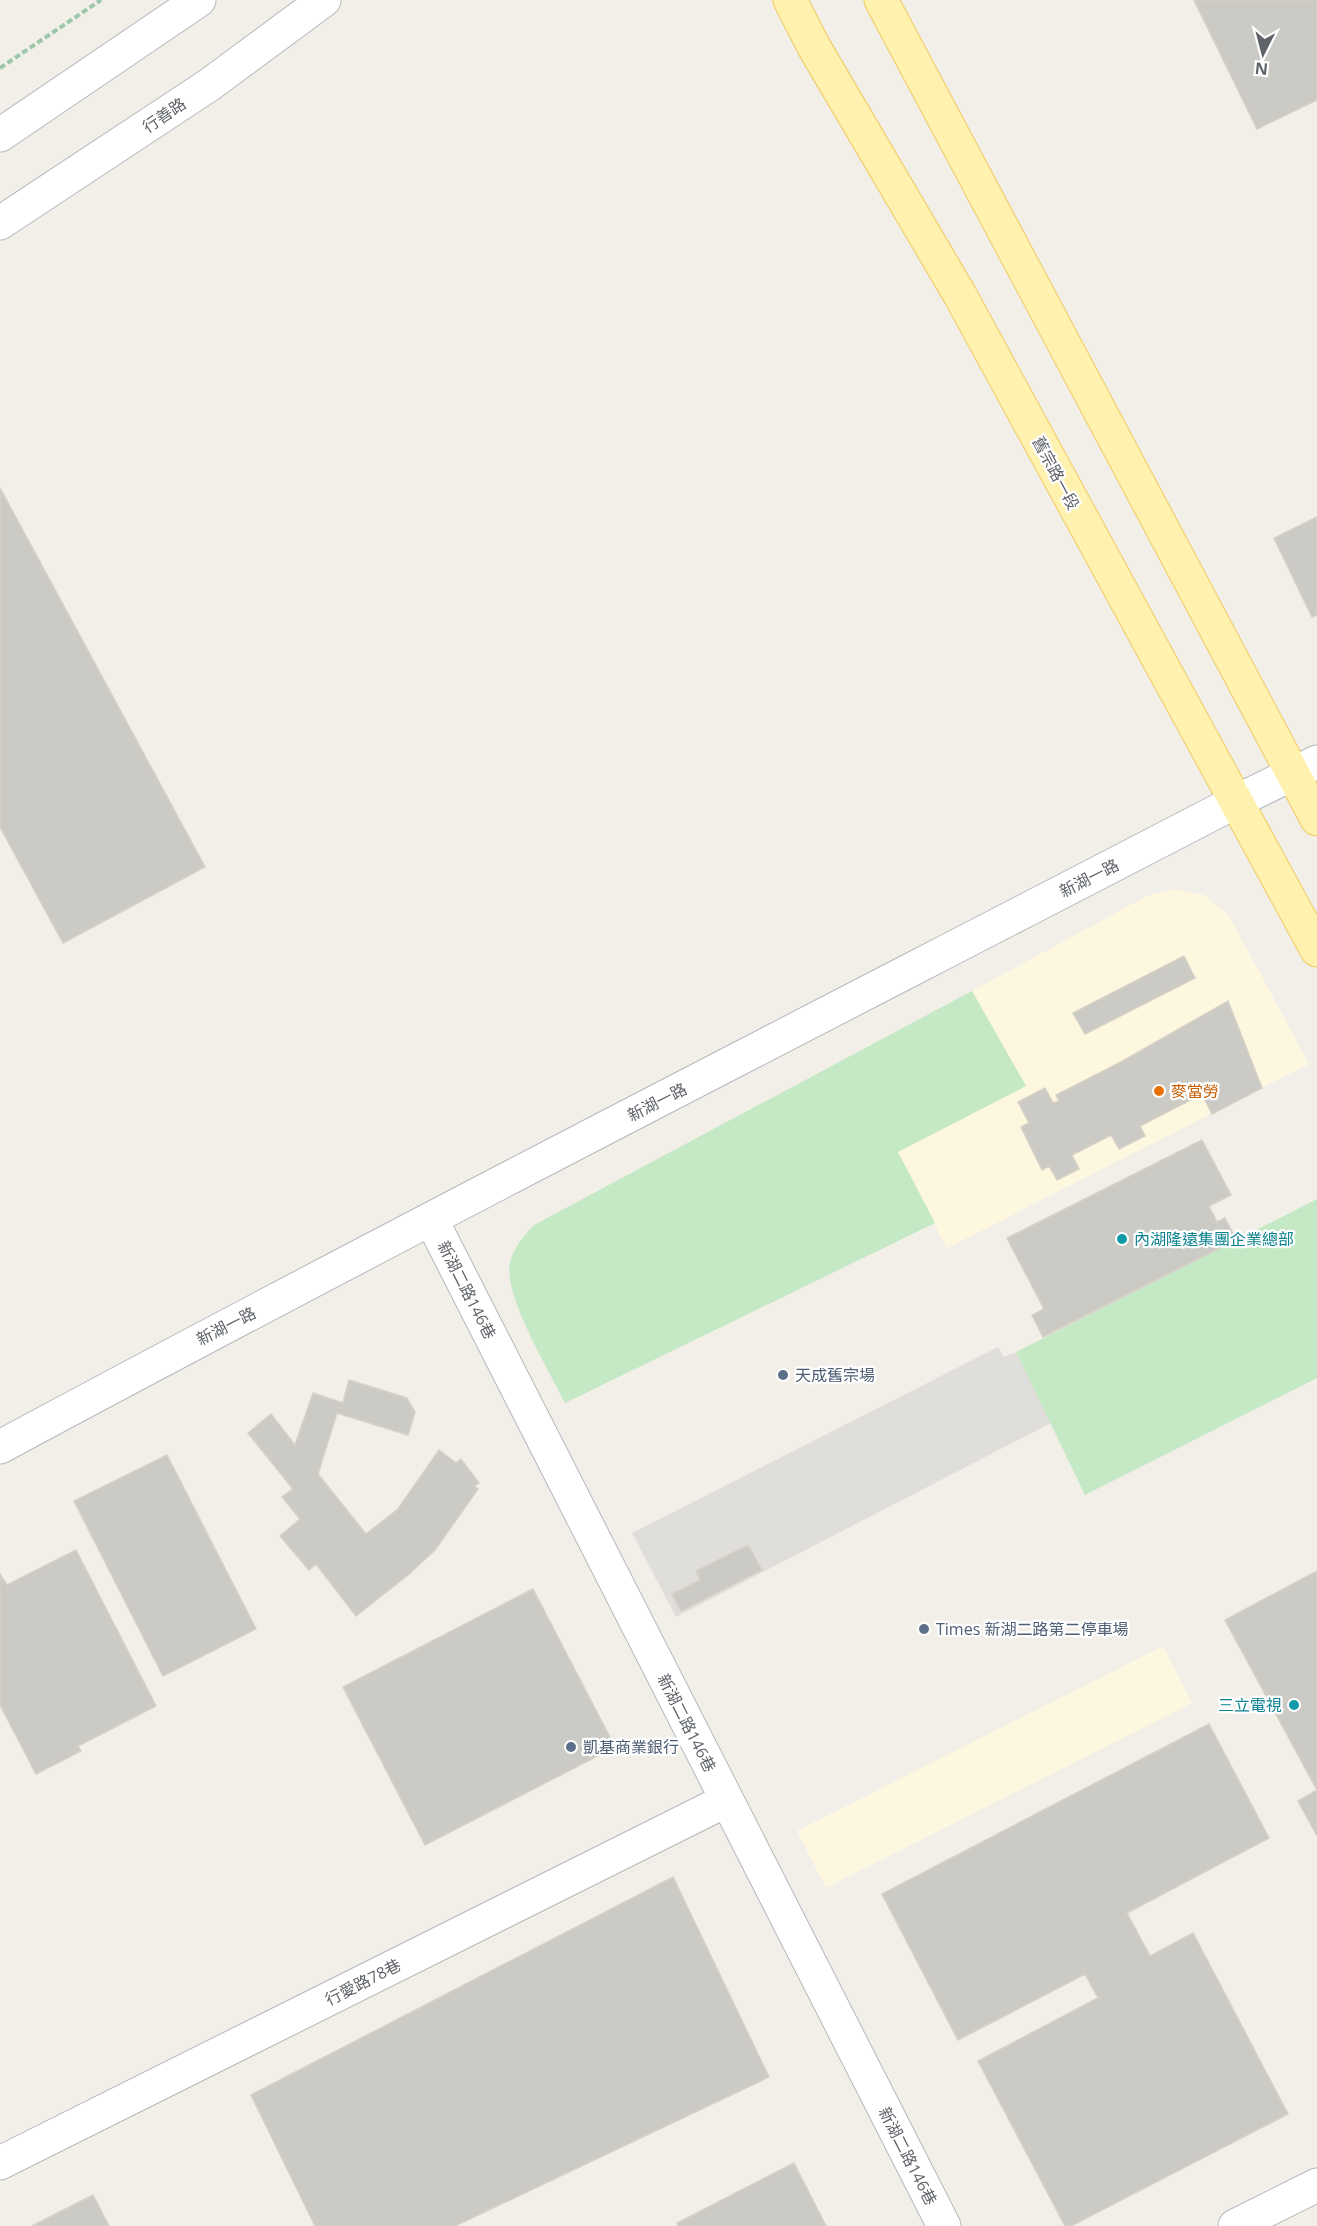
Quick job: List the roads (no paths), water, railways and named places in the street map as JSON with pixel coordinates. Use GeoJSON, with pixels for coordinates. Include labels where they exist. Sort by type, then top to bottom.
{"type":"FeatureCollection","features":[{"type":"Feature","properties":{"kind":"main road","name":"舊宗路一段"},"geometry":{"type":"LineString","coordinates":[[790,0],[814,47],[960,295],[1317,950]]}},
{"type":"Feature","properties":{"kind":"main road"},"geometry":{"type":"LineString","coordinates":[[881,0],[1305,768],[1317,819]]}},
{"type":"Feature","properties":{"kind":"street"},"geometry":{"type":"LineString","coordinates":[[0,135],[198,0]]}},
{"type":"Feature","properties":{"kind":"street","name":"行善路"},"geometry":{"type":"LineString","coordinates":[[0,224],[209,85],[324,0]]}},
{"type":"Feature","properties":{"kind":"street","name":"新湖一路"},"geometry":{"type":"LineString","coordinates":[[0,1447],[431,1219],[1235,802],[1305,768]]}},
{"type":"Feature","properties":{"kind":"street","name":"新湖二路146巷"},"geometry":{"type":"LineString","coordinates":[[431,1219],[944,2226]]}},
{"type":"Feature","properties":{"kind":"street","name":"行愛路78巷"},"geometry":{"type":"LineString","coordinates":[[0,2163],[727,1800]]}},
{"type":"Feature","properties":{"kind":"street"},"geometry":{"type":"LineString","coordinates":[[1235,2226],[1317,2185]]}},
{"type":"Feature","properties":{"kind":"place","name":"麥當勞"},"geometry":{"type":"Point","coordinates":[1159,1091]}},
{"type":"Feature","properties":{"kind":"place","name":"內湖隆遠集團企業總部"},"geometry":{"type":"Point","coordinates":[1122,1239]}},
{"type":"Feature","properties":{"kind":"place","name":"天成舊宗場"},"geometry":{"type":"Point","coordinates":[783,1375]}},
{"type":"Feature","properties":{"kind":"place","name":"Times 新湖二路第二停車場"},"geometry":{"type":"Point","coordinates":[924,1629]}},
{"type":"Feature","properties":{"kind":"place","name":"三立電視"},"geometry":{"type":"Point","coordinates":[1294,1705]}},
{"type":"Feature","properties":{"kind":"place","name":"凱基商業銀行"},"geometry":{"type":"Point","coordinates":[571,1747]}}]}
